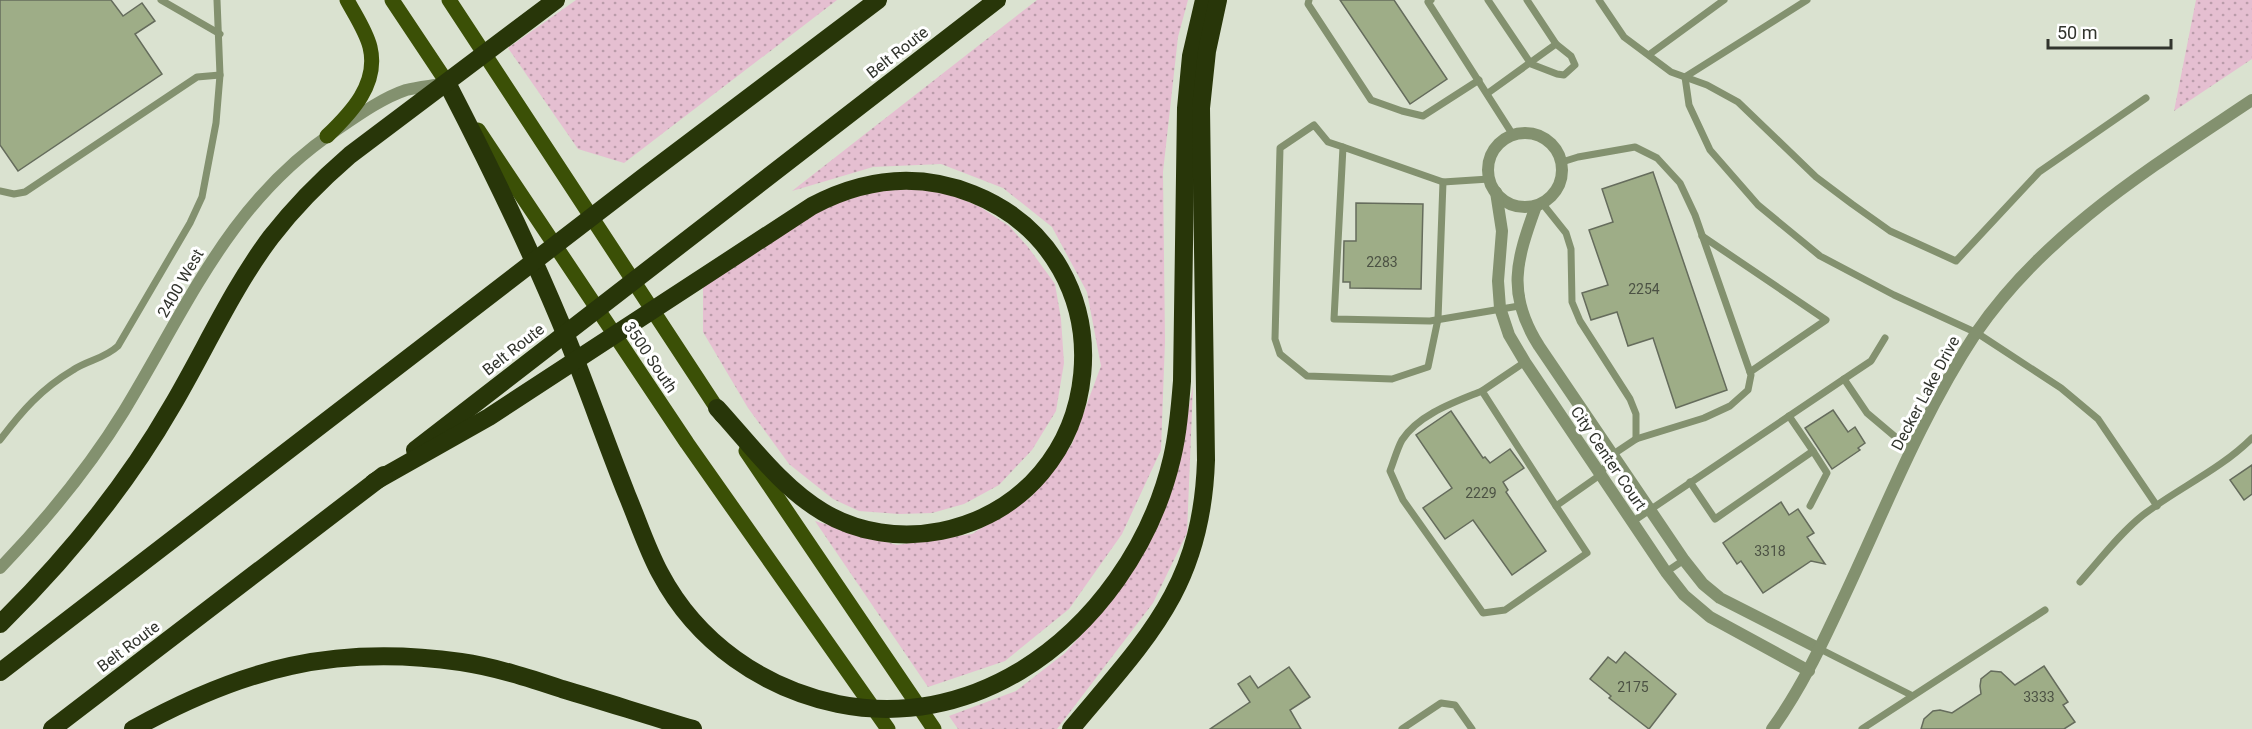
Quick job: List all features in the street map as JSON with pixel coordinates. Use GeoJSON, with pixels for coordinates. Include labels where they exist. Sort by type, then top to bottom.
{"type":"FeatureCollection","features":[{"type":"Feature","properties":{"kind":"highway"},"geometry":{"type":"LineString","coordinates":[[0,624],[65,554],[120,485],[172,407],[254,262],[288,216],[321,181],[351,155],[556,0]]}},
{"type":"Feature","properties":{"kind":"highway"},"geometry":{"type":"LineString","coordinates":[[0,672],[645,176],[878,0]]}},
{"type":"Feature","properties":{"kind":"highway","name":"Belt Route"},"geometry":{"type":"LineString","coordinates":[[52,729],[997,0]]}},
{"type":"Feature","properties":{"kind":"highway"},"geometry":{"type":"LineString","coordinates":[[447,83],[484,156],[547,292],[661,574],[689,616],[706,635],[739,663],[776,685],[828,702],[887,710],[925,707],[984,691],[1025,668],[1068,636],[1096,607],[1139,544],[1166,481],[1176,437],[1182,381],[1187,82],[1204,0]]}},
{"type":"Feature","properties":{"kind":"highway"},"geometry":{"type":"LineString","coordinates":[[1071,729],[1144,642],[1162,616],[1186,568],[1199,526],[1206,460],[1201,108],[1206,51],[1218,0]]}},
{"type":"Feature","properties":{"kind":"highway"},"geometry":{"type":"LineString","coordinates":[[374,482],[452,440],[706,273],[812,206],[847,189],[885,181],[914,180],[944,184],[997,206],[1028,229],[1041,243],[1062,274],[1076,308],[1083,345],[1083,380],[1075,414],[1059,449],[1032,482],[1001,507],[968,524],[931,533],[874,532],[824,513],[785,483],[717,408]]}},
{"type":"Feature","properties":{"kind":"highway"},"geometry":{"type":"LineString","coordinates":[[134,729],[197,696],[273,669],[327,659],[371,656],[462,662],[509,672],[693,729]]}},
{"type":"Feature","properties":{"kind":"main road"},"geometry":{"type":"LineString","coordinates":[[327,136],[358,102],[369,83],[371,72],[370,48],[347,0]]}},
{"type":"Feature","properties":{"kind":"main road","name":"3500 South"},"geometry":{"type":"LineString","coordinates":[[392,0],[687,443],[888,729]]}},
{"type":"Feature","properties":{"kind":"main road","name":"3500 South"},"geometry":{"type":"LineString","coordinates":[[449,0],[717,408],[934,729]]}},
{"type":"Feature","properties":{"kind":"street","name":"2400 West"},"geometry":{"type":"LineString","coordinates":[[0,568],[56,506],[96,453],[124,411],[219,248],[236,224],[277,177],[327,136],[365,111],[406,90],[447,83]]}},
{"type":"Feature","properties":{"kind":"street","name":"Decker Lake Drive"},"geometry":{"type":"LineString","coordinates":[[1772,729],[1809,671],[1943,388],[1977,333],[2030,268],[2071,229],[2138,177],[2252,100]]}},
{"type":"Feature","properties":{"kind":"street"},"geometry":{"type":"LineString","coordinates":[[1489,179],[1490,157],[1504,140],[1513,135],[1524,133],[1544,138],[1558,153],[1562,162]]}},
{"type":"Feature","properties":{"kind":"street","name":"City Center Court"},"geometry":{"type":"LineString","coordinates":[[1562,162],[1560,184],[1554,194],[1539,204],[1524,238],[1518,275],[1519,306],[1524,321],[1612,455],[1703,584],[1720,598],[1820,649]]}},
{"type":"Feature","properties":{"kind":"street","name":"City Center Court"},"geometry":{"type":"LineString","coordinates":[[1489,179],[1496,192],[1502,231],[1498,281],[1500,308],[1509,335],[1525,362],[1666,572],[1684,595],[1710,617],[1809,671]]}},
{"type":"Feature","properties":{"kind":"street"},"geometry":{"type":"LineString","coordinates":[[1496,192],[1512,205],[1524,207],[1539,204]]}},
{"type":"Feature","properties":{"kind":"lane"},"geometry":{"type":"LineString","coordinates":[[161,0],[220,34]]}},
{"type":"Feature","properties":{"kind":"lane"},"geometry":{"type":"LineString","coordinates":[[0,440],[38,394],[76,368],[112,352],[135,318],[199,207],[216,123],[220,75],[217,0]]}},
{"type":"Feature","properties":{"kind":"lane"},"geometry":{"type":"LineString","coordinates":[[1309,0],[1308,4],[1371,100],[1423,116],[1479,80]]}},
{"type":"Feature","properties":{"kind":"lane"},"geometry":{"type":"LineString","coordinates":[[1431,0],[1428,2],[1513,135]]}},
{"type":"Feature","properties":{"kind":"lane"},"geometry":{"type":"LineString","coordinates":[[1488,0],[1531,63],[1557,75],[1564,75],[1575,64],[1571,56],[1556,44],[1527,0]]}},
{"type":"Feature","properties":{"kind":"lane"},"geometry":{"type":"LineString","coordinates":[[1599,0],[1624,37],[1650,54],[1671,72],[1707,85],[1738,102],[1816,177],[1890,231],[1956,261],[2039,172],[2146,98]]}},
{"type":"Feature","properties":{"kind":"lane"},"geometry":{"type":"LineString","coordinates":[[1650,54],[1724,0]]}},
{"type":"Feature","properties":{"kind":"lane"},"geometry":{"type":"LineString","coordinates":[[1685,77],[1807,0]]}},
{"type":"Feature","properties":{"kind":"lane"},"geometry":{"type":"LineString","coordinates":[[1488,93],[1556,44]]}},
{"type":"Feature","properties":{"kind":"lane"},"geometry":{"type":"LineString","coordinates":[[0,190],[14,194],[25,192],[196,77],[220,75]]}},
{"type":"Feature","properties":{"kind":"lane"},"geometry":{"type":"LineString","coordinates":[[1685,77],[1689,105],[1710,150],[1758,205],[1820,256],[1894,296],[1977,333],[2061,388],[2098,419],[2157,507]]}},
{"type":"Feature","properties":{"kind":"lane"},"geometry":{"type":"LineString","coordinates":[[1443,182],[1438,319],[1428,367],[1392,379],[1307,376],[1280,354],[1275,339],[1280,148],[1314,125],[1328,142],[1443,182],[1489,179]]}},
{"type":"Feature","properties":{"kind":"lane"},"geometry":{"type":"LineString","coordinates":[[1343,147],[1334,319],[1430,321],[1519,306]]}},
{"type":"Feature","properties":{"kind":"lane"},"geometry":{"type":"LineString","coordinates":[[1556,506],[1600,475],[1612,455],[1636,439],[1704,418],[1730,406],[1748,390],[1751,375],[1695,215],[1680,183],[1657,158],[1635,147],[1562,162]]}},
{"type":"Feature","properties":{"kind":"lane"},"geometry":{"type":"LineString","coordinates":[[1539,204],[1566,233],[1571,249],[1572,302],[1580,321],[1630,399],[1636,414],[1636,439]]}},
{"type":"Feature","properties":{"kind":"lane"},"geometry":{"type":"LineString","coordinates":[[1702,236],[1826,320],[1750,372]]}},
{"type":"Feature","properties":{"kind":"lane"},"geometry":{"type":"LineString","coordinates":[[1632,522],[1870,361],[1885,338]]}},
{"type":"Feature","properties":{"kind":"lane"},"geometry":{"type":"LineString","coordinates":[[1482,391],[1587,553],[1505,610],[1483,613],[1403,500],[1390,471],[1402,440],[1420,421],[1449,404],[1482,391],[1525,362]]}},
{"type":"Feature","properties":{"kind":"lane"},"geometry":{"type":"LineString","coordinates":[[1844,379],[1867,413],[1912,451]]}},
{"type":"Feature","properties":{"kind":"lane"},"geometry":{"type":"LineString","coordinates":[[1789,416],[1827,473],[1810,506]]}},
{"type":"Feature","properties":{"kind":"lane"},"geometry":{"type":"LineString","coordinates":[[2080,582],[2143,515],[2197,481],[2252,438]]}},
{"type":"Feature","properties":{"kind":"lane"},"geometry":{"type":"LineString","coordinates":[[1690,482],[1715,519],[1813,451]]}},
{"type":"Feature","properties":{"kind":"lane"},"geometry":{"type":"LineString","coordinates":[[1666,572],[1684,560]]}},
{"type":"Feature","properties":{"kind":"lane"},"geometry":{"type":"LineString","coordinates":[[1862,729],[2045,610]]}},
{"type":"Feature","properties":{"kind":"lane"},"geometry":{"type":"LineString","coordinates":[[1820,649],[1911,695]]}},
{"type":"Feature","properties":{"kind":"lane"},"geometry":{"type":"LineString","coordinates":[[1402,729],[1441,703],[1455,705],[1472,729]]}},
{"type":"Feature","properties":{"kind":"shaded area"},"geometry":{"type":"Polygon","coordinates":[[[576,0],[837,0],[624,163],[578,149],[508,48],[576,0]]]}},
{"type":"Feature","properties":{"kind":"shaded area"},"geometry":{"type":"Polygon","coordinates":[[[1037,0],[1188,0],[1178,37],[1163,172],[1165,341],[1161,450],[1122,534],[1069,609],[1005,661],[928,687],[815,521],[897,545],[972,534],[1031,497],[1072,444],[1101,366],[1087,292],[1052,227],[1003,188],[941,164],[873,167],[792,191],[1037,0]]]}},
{"type":"Feature","properties":{"kind":"shaded area"},"geometry":{"type":"Polygon","coordinates":[[[2196,0],[2252,0],[2252,59],[2174,111],[2196,0]]]}},
{"type":"Feature","properties":{"kind":"shaded area"},"geometry":{"type":"Polygon","coordinates":[[[889,186],[942,190],[980,207],[1009,226],[1028,247],[1055,284],[1061,319],[1064,363],[1056,411],[1032,450],[999,485],[964,504],[932,513],[899,514],[859,511],[833,499],[789,464],[748,408],[703,332],[703,285],[826,207],[889,186]]]}},
{"type":"Feature","properties":{"kind":"shaded area"},"geometry":{"type":"Polygon","coordinates":[[[1193,386],[1187,533],[1153,603],[1057,729],[958,729],[949,716],[1016,691],[1065,653],[1112,601],[1140,550],[1183,436],[1193,386]]]}},
{"type":"Feature","properties":{"kind":"building"},"geometry":{"type":"Polygon","coordinates":[[[0,0],[111,0],[123,16],[142,3],[155,21],[135,34],[162,74],[18,171],[0,145],[0,0]]]}},
{"type":"Feature","properties":{"kind":"building"},"geometry":{"type":"Polygon","coordinates":[[[1340,0],[1394,0],[1447,79],[1410,104],[1340,0]]]}},
{"type":"Feature","properties":{"kind":"building"},"geometry":{"type":"Polygon","coordinates":[[[1653,172],[1727,390],[1676,408],[1653,338],[1628,346],[1617,312],[1591,320],[1582,293],[1608,285],[1589,230],[1613,222],[1602,189],[1653,172]]]}},
{"type":"Feature","properties":{"kind":"building"},"geometry":{"type":"Polygon","coordinates":[[[1356,203],[1423,204],[1421,289],[1350,288],[1350,282],[1343,282],[1344,241],[1356,241],[1356,203]]]}},
{"type":"Feature","properties":{"kind":"building"},"geometry":{"type":"Polygon","coordinates":[[[1833,410],[1848,432],[1855,427],[1865,443],[1858,448],[1860,450],[1832,469],[1805,428],[1833,410]]]}},
{"type":"Feature","properties":{"kind":"building"},"geometry":{"type":"Polygon","coordinates":[[[1451,411],[1483,458],[1485,457],[1490,463],[1510,449],[1524,468],[1503,482],[1508,490],[1506,492],[1546,551],[1512,575],[1473,520],[1445,539],[1423,508],[1452,488],[1416,435],[1451,411]]]}},
{"type":"Feature","properties":{"kind":"building"},"geometry":{"type":"Polygon","coordinates":[[[2252,465],[2252,494],[2244,500],[2230,480],[2252,465]]]}},
{"type":"Feature","properties":{"kind":"building"},"geometry":{"type":"Polygon","coordinates":[[[1781,502],[1789,515],[1798,509],[1814,533],[1807,537],[1825,564],[1811,561],[1763,593],[1741,561],[1737,564],[1723,543],[1781,502]]]}},
{"type":"Feature","properties":{"kind":"building"},"geometry":{"type":"Polygon","coordinates":[[[1625,652],[1676,694],[1649,729],[1609,698],[1611,696],[1590,679],[1608,657],[1616,663],[1625,652]]]}},
{"type":"Feature","properties":{"kind":"building"},"geometry":{"type":"Polygon","coordinates":[[[2044,666],[2068,702],[2063,705],[2075,722],[2064,729],[1921,729],[1924,719],[1933,711],[1952,713],[1981,694],[1981,679],[1991,671],[2001,672],[2015,685],[2044,666]]]}},
{"type":"Feature","properties":{"kind":"building"},"geometry":{"type":"Polygon","coordinates":[[[1289,667],[1310,697],[1290,710],[1301,729],[1210,729],[1250,702],[1238,684],[1250,676],[1258,688],[1289,667]]]}}]}
